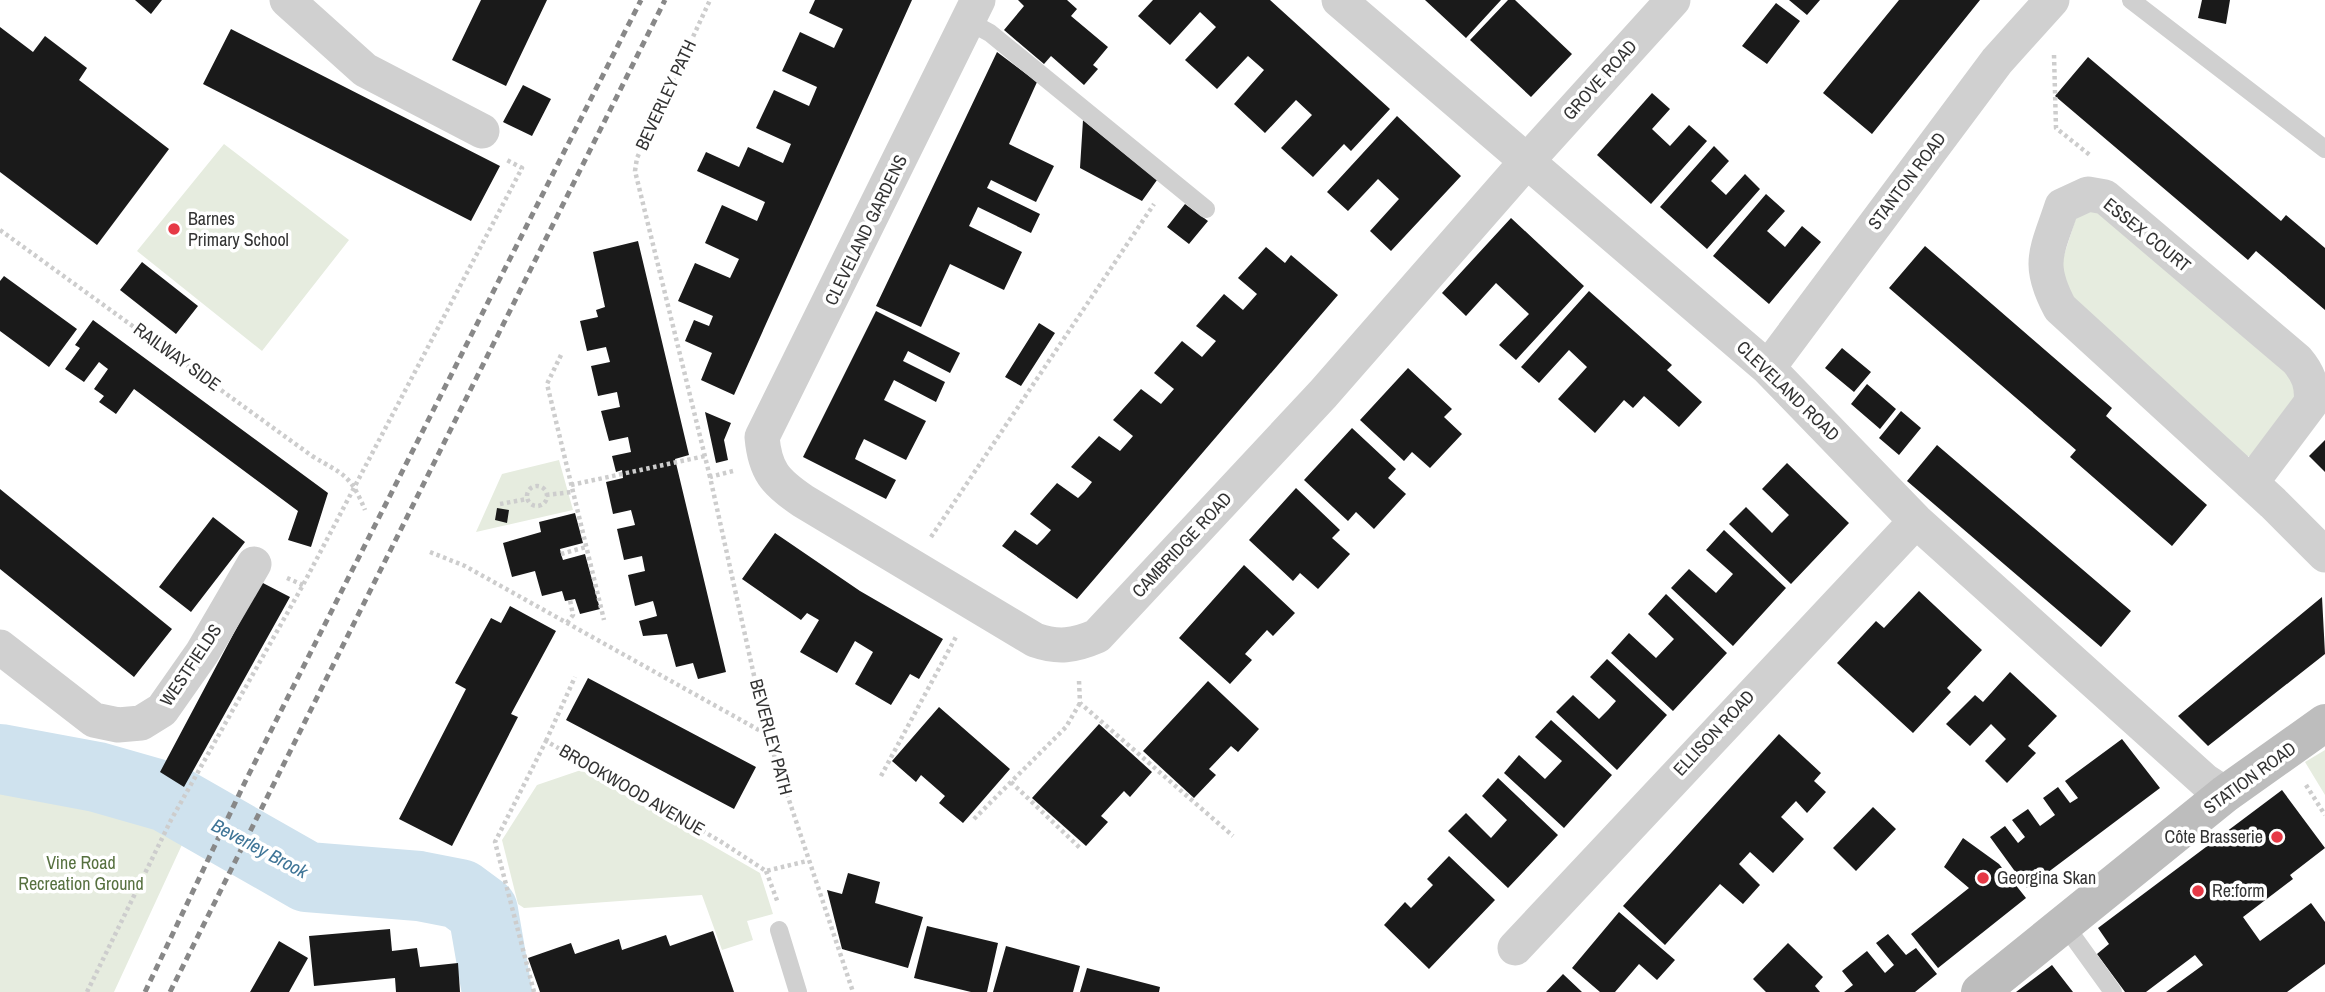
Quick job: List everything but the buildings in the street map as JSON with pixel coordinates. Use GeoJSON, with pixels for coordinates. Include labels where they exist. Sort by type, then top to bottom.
{"type":"FeatureCollection","features":[{"type":"Feature","properties":{"kind":"main road","name":"STATION ROAD"},"geometry":{"type":"LineString","coordinates":[[1980,992],[2225,794],[2325,723]]}},
{"type":"Feature","properties":{"kind":"street"},"geometry":{"type":"LineString","coordinates":[[287,0],[365,70],[482,131]]}},
{"type":"Feature","properties":{"kind":"street","name":"CLEVELAND ROAD"},"geometry":{"type":"LineString","coordinates":[[1339,0],[1768,368],[1916,522],[2205,781],[2225,794]]}},
{"type":"Feature","properties":{"kind":"street","name":"GROVE ROAD"},"geometry":{"type":"LineString","coordinates":[[1527,161],[1673,0]]}},
{"type":"Feature","properties":{"kind":"street","name":"STANTON ROAD"},"geometry":{"type":"LineString","coordinates":[[1768,368],[1997,61],[2052,0]]}},
{"type":"Feature","properties":{"kind":"street","name":"CLEVELAND GARDENS"},"geometry":{"type":"LineString","coordinates":[[764,462],[762,437],[973,11]]}},
{"type":"Feature","properties":{"kind":"street","name":"CAMBRIDGE ROAD"},"geometry":{"type":"LineString","coordinates":[[1076,645],[1097,636],[1323,394],[1527,161]]}},
{"type":"Feature","properties":{"kind":"street","name":"ESSEX COURT"},"geometry":{"type":"LineString","coordinates":[[2251,483],[2311,403],[2312,389],[2306,371],[2297,360],[2101,197],[2088,194],[2062,206],[2045,258],[2047,283],[2060,308],[2251,483],[2325,555]]}},
{"type":"Feature","properties":{"kind":"street"},"geometry":{"type":"LineString","coordinates":[[764,462],[781,486],[1035,640],[1053,646],[1076,645]]}},
{"type":"Feature","properties":{"kind":"street","name":"ELLISON ROAD"},"geometry":{"type":"LineString","coordinates":[[1516,947],[1916,522]]}},
{"type":"Feature","properties":{"kind":"street","name":"WESTFIELDS"},"geometry":{"type":"LineString","coordinates":[[0,647],[94,720],[118,725],[141,723],[162,710],[178,688],[202,653],[254,564]]}},
{"type":"Feature","properties":{"kind":"lane"},"geometry":{"type":"LineString","coordinates":[[2132,0],[2325,149]]}},
{"type":"Feature","properties":{"kind":"lane"},"geometry":{"type":"LineString","coordinates":[[973,11],[990,33],[1206,209]]}},
{"type":"Feature","properties":{"kind":"lane"},"geometry":{"type":"LineString","coordinates":[[2064,924],[2113,992]]}},
{"type":"Feature","properties":{"kind":"lane"},"geometry":{"type":"LineString","coordinates":[[779,930],[798,992]]}},
{"type":"Feature","properties":{"kind":"path","name":"BEVERLEY PATH"},"geometry":{"type":"LineString","coordinates":[[710,0],[637,158],[635,171],[710,477],[767,734],[852,992]]}},
{"type":"Feature","properties":{"kind":"path"},"geometry":{"type":"LineString","coordinates":[[2062,46],[2054,54],[2056,128],[2102,166],[2101,197]]}},
{"type":"Feature","properties":{"kind":"path"},"geometry":{"type":"LineString","coordinates":[[87,992],[171,820],[190,791],[522,168],[478,145],[482,131]]}},
{"type":"Feature","properties":{"kind":"path"},"geometry":{"type":"LineString","coordinates":[[932,536],[1170,180]]}},
{"type":"Feature","properties":{"kind":"path","name":"RAILWAY SIDE"},"geometry":{"type":"LineString","coordinates":[[0,230],[354,484]]}},
{"type":"Feature","properties":{"kind":"path"},"geometry":{"type":"LineString","coordinates":[[561,355],[547,384],[604,620]]}},
{"type":"Feature","properties":{"kind":"path"},"geometry":{"type":"LineString","coordinates":[[546,495],[705,456]]}},
{"type":"Feature","properties":{"kind":"path"},"geometry":{"type":"LineString","coordinates":[[710,477],[764,462]]}},
{"type":"Feature","properties":{"kind":"path"},"geometry":{"type":"LineString","coordinates":[[354,484],[365,510]]}},
{"type":"Feature","properties":{"kind":"path"},"geometry":{"type":"LineString","coordinates":[[535,486],[544,489],[546,502],[540,506],[530,504],[527,499],[529,489],[535,486]]}},
{"type":"Feature","properties":{"kind":"path"},"geometry":{"type":"LineString","coordinates":[[500,504],[527,499]]}},
{"type":"Feature","properties":{"kind":"path"},"geometry":{"type":"LineString","coordinates":[[561,554],[586,547]]}},
{"type":"Feature","properties":{"kind":"path"},"geometry":{"type":"LineString","coordinates":[[430,552],[466,566],[767,734]]}},
{"type":"Feature","properties":{"kind":"path"},"geometry":{"type":"LineString","coordinates":[[567,623],[573,615],[570,600]]}},
{"type":"Feature","properties":{"kind":"path"},"geometry":{"type":"LineString","coordinates":[[881,776],[974,604]]}},
{"type":"Feature","properties":{"kind":"path"},"geometry":{"type":"LineString","coordinates":[[974,819],[1066,727],[1080,703],[1076,645]]}},
{"type":"Feature","properties":{"kind":"path"},"geometry":{"type":"LineString","coordinates":[[546,741],[575,677]]}},
{"type":"Feature","properties":{"kind":"path"},"geometry":{"type":"LineString","coordinates":[[1080,703],[1233,836]]}},
{"type":"Feature","properties":{"kind":"path","name":"BROOKWOOD AVENUE"},"geometry":{"type":"LineString","coordinates":[[534,992],[495,842],[546,741],[720,841],[766,871],[807,861]]}},
{"type":"Feature","properties":{"kind":"path"},"geometry":{"type":"LineString","coordinates":[[1012,782],[1080,848]]}},
{"type":"Feature","properties":{"kind":"green space"},"geometry":{"type":"Polygon","coordinates":[[[224,144],[349,240],[262,351],[137,251],[224,144]]]}},
{"type":"Feature","properties":{"kind":"green space"},"geometry":{"type":"Polygon","coordinates":[[[2099,208],[2291,370],[2300,390],[2255,456],[2243,456],[2067,297],[2057,277],[2078,212],[2099,208]]]}},
{"type":"Feature","properties":{"kind":"green space"},"geometry":{"type":"Polygon","coordinates":[[[559,460],[573,510],[476,532],[502,474],[559,460]]]}},
{"type":"Feature","properties":{"kind":"green space"},"geometry":{"type":"Polygon","coordinates":[[[2325,750],[2325,795],[2305,762],[2325,750]]]}},
{"type":"Feature","properties":{"kind":"green space"},"geometry":{"type":"Polygon","coordinates":[[[581,770],[760,873],[773,914],[747,921],[753,940],[722,950],[702,895],[524,908],[518,904],[502,840],[537,785],[581,770]]]}},
{"type":"Feature","properties":{"kind":"green space","name":"Vine Road Recreation Ground"},"geometry":{"type":"Polygon","coordinates":[[[0,776],[148,808],[169,814],[186,829],[186,836],[114,992],[0,992],[0,776]]]}},
{"type":"Feature","properties":{"kind":"waterway","name":"Beverley Brook"},"geometry":{"type":"LineString","coordinates":[[0,759],[97,777],[167,797],[307,877],[419,886],[460,894],[483,911],[497,992]]}},
{"type":"Feature","properties":{"kind":"railway"},"geometry":{"type":"LineString","coordinates":[[145,992],[246,780],[641,0]]}},
{"type":"Feature","properties":{"kind":"railway"},"geometry":{"type":"LineString","coordinates":[[170,992],[665,0]]}},
{"type":"Feature","properties":{"kind":"place","name":"Barnes Primary School"},"geometry":{"type":"Point","coordinates":[174,229]}},
{"type":"Feature","properties":{"kind":"place","name":"Côte Brasserie"},"geometry":{"type":"Point","coordinates":[2277,837]}},
{"type":"Feature","properties":{"kind":"place","name":"Georgina Skan"},"geometry":{"type":"Point","coordinates":[1983,878]}},
{"type":"Feature","properties":{"kind":"place","name":"Re:form"},"geometry":{"type":"Point","coordinates":[2198,891]}}]}
